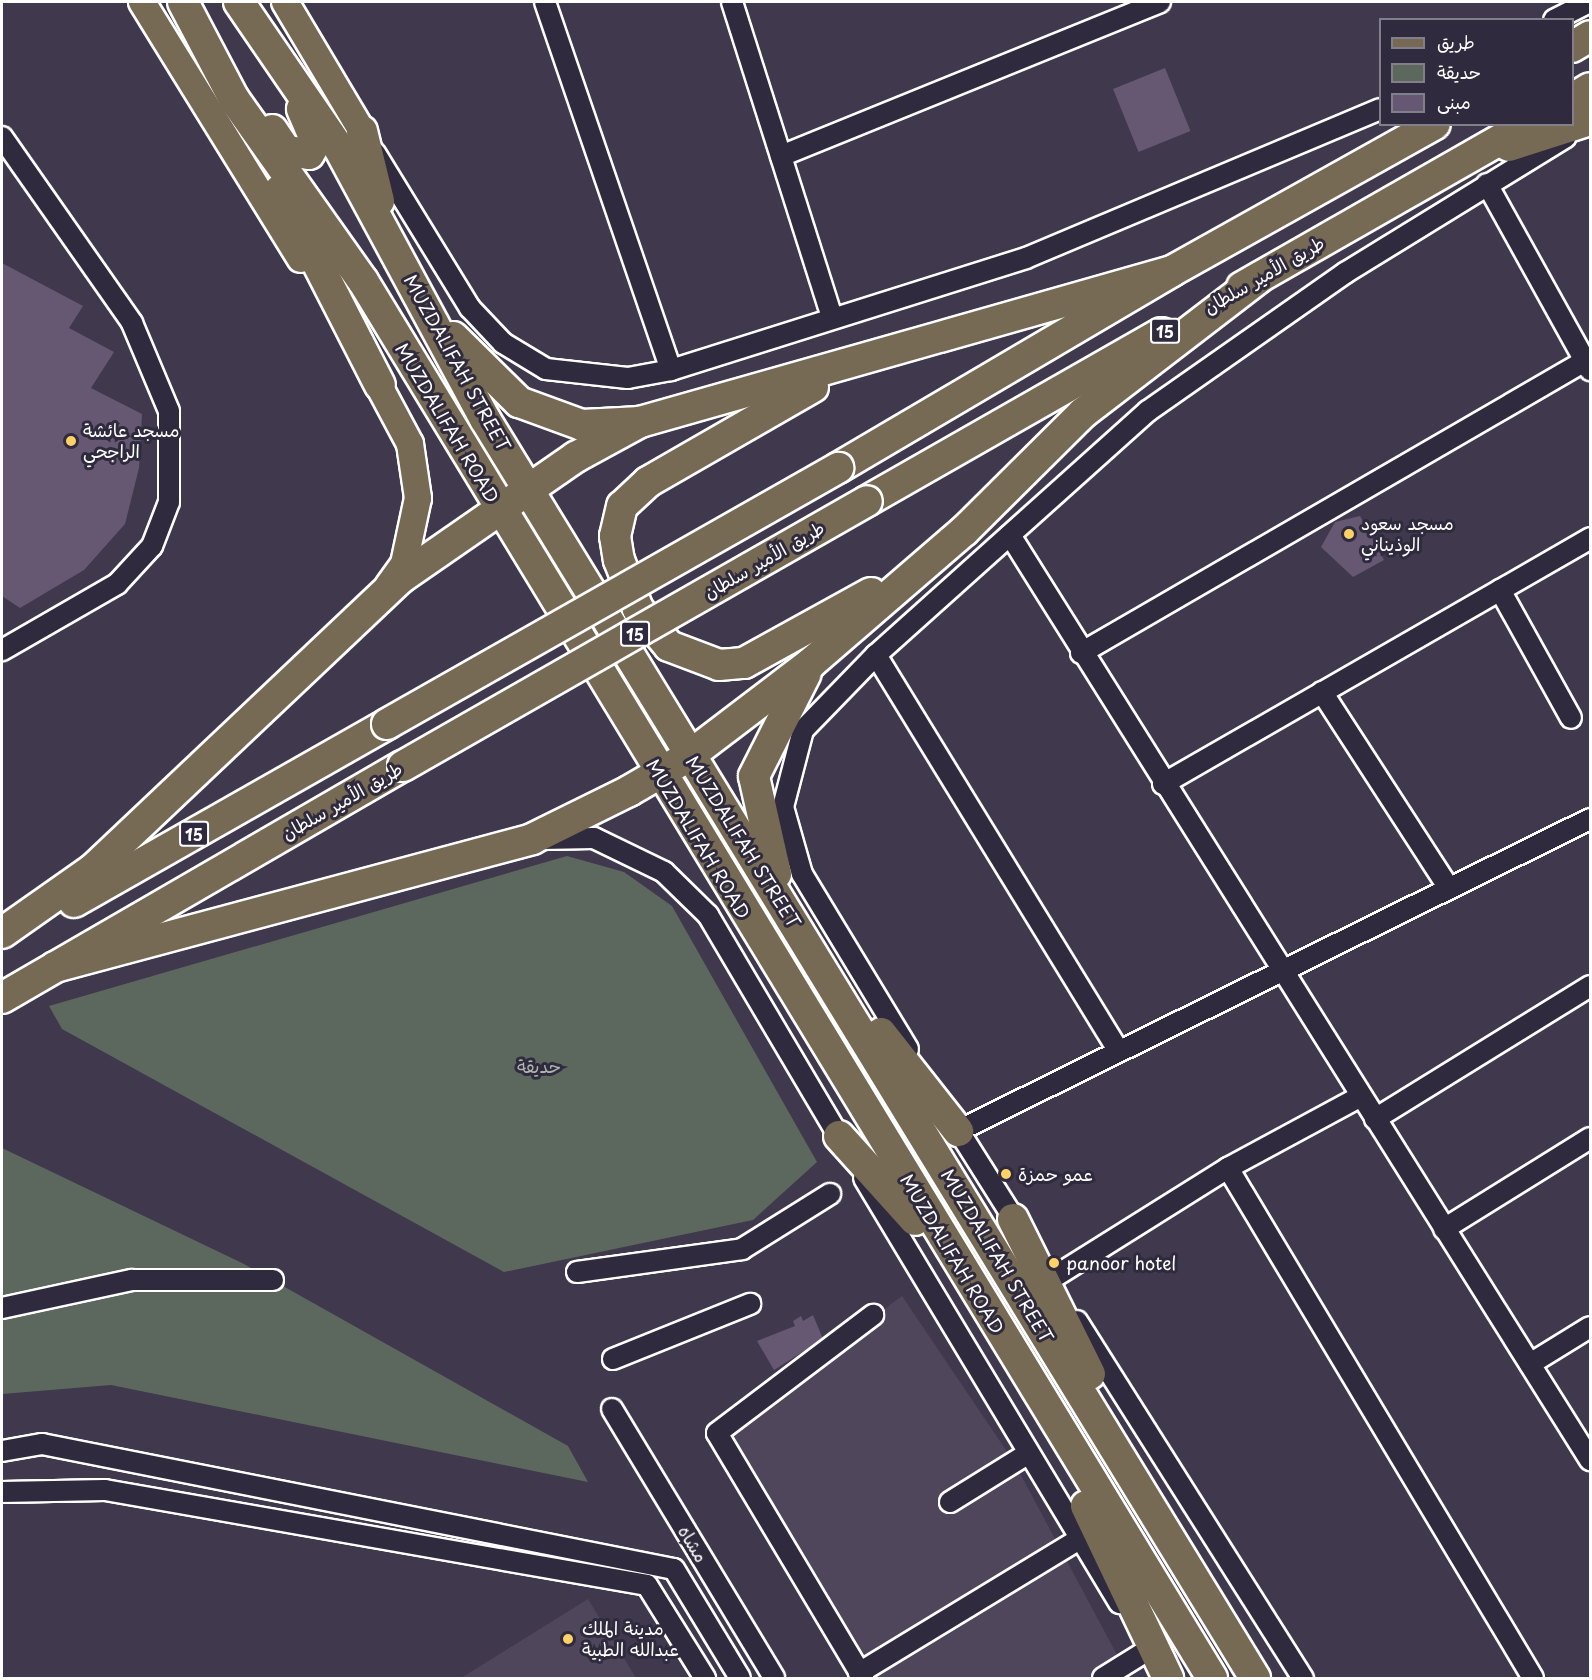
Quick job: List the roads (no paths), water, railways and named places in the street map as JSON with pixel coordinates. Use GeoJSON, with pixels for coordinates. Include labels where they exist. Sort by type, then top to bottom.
{"type":"FeatureCollection","features":[{"type":"Feature","properties":{"kind":"highway"},"geometry":{"type":"LineString","coordinates":[[184,3],[286,151],[309,154],[316,142],[312,125],[239,2]]}},
{"type":"Feature","properties":{"kind":"highway","name":"MUZDALIFAH STREET"},"geometry":{"type":"LineString","coordinates":[[239,2],[339,148],[389,245],[437,322],[485,419],[522,475],[689,756],[788,911],[1255,1678]]}},
{"type":"Feature","properties":{"kind":"highway","name":"MUZDALIFAH ROAD"},"geometry":{"type":"LineString","coordinates":[[184,3],[234,99],[363,281],[675,802],[1212,1678]]}},
{"type":"Feature","properties":{"kind":"highway"},"geometry":{"type":"LineString","coordinates":[[1574,46],[1590,36]]}},
{"type":"Feature","properties":{"kind":"highway"},"geometry":{"type":"LineString","coordinates":[[1574,98],[1590,88]]}},
{"type":"Feature","properties":{"kind":"highway"},"geometry":{"type":"LineString","coordinates":[[234,99],[380,385]]}},
{"type":"Feature","properties":{"kind":"highway"},"geometry":{"type":"LineString","coordinates":[[1464,161],[1590,121]]}},
{"type":"Feature","properties":{"kind":"highway"},"geometry":{"type":"LineString","coordinates":[[1399,144],[1420,126]]}},
{"type":"Feature","properties":{"kind":"highway","name":"15"},"geometry":{"type":"LineString","coordinates":[[2,944],[838,468],[1172,271],[1431,126]]}},
{"type":"Feature","properties":{"kind":"highway","name":"طريق الأمير سلطان"},"geometry":{"type":"LineString","coordinates":[[2,998],[403,766],[1525,126]]}},
{"type":"Feature","properties":{"kind":"highway"},"geometry":{"type":"LineString","coordinates":[[362,131],[389,245]]}},
{"type":"Feature","properties":{"kind":"highway"},"geometry":{"type":"LineString","coordinates":[[481,480],[499,490],[512,484],[522,475],[640,422],[858,363],[1172,271]]}},
{"type":"Feature","properties":{"kind":"highway"},"geometry":{"type":"LineString","coordinates":[[56,967],[532,839],[689,756],[812,663],[932,559],[1083,413],[1259,278]]}},
{"type":"Feature","properties":{"kind":"highway"},"geometry":{"type":"LineString","coordinates":[[437,322],[519,402],[582,425],[640,422]]}},
{"type":"Feature","properties":{"kind":"highway"},"geometry":{"type":"LineString","coordinates":[[858,363],[648,482],[622,507],[615,536],[619,560],[638,609],[669,646],[719,664],[744,663],[932,559]]}},
{"type":"Feature","properties":{"kind":"highway"},"geometry":{"type":"LineString","coordinates":[[2,933],[93,869],[382,594],[498,508],[522,475]]}},
{"type":"Feature","properties":{"kind":"highway"},"geometry":{"type":"LineString","coordinates":[[812,663],[754,776],[762,829],[788,911],[958,1131]]}},
{"type":"Feature","properties":{"kind":"highway"},"geometry":{"type":"LineString","coordinates":[[675,802],[672,777],[687,769],[706,783]]}},
{"type":"Feature","properties":{"kind":"highway"},"geometry":{"type":"LineString","coordinates":[[839,1136],[964,1273]]}},
{"type":"Feature","properties":{"kind":"highway"},"geometry":{"type":"LineString","coordinates":[[1013,1219],[1184,1562]]}},
{"type":"Feature","properties":{"kind":"highway"},"geometry":{"type":"LineString","coordinates":[[988,1314],[1167,1678]]}},
{"type":"Feature","properties":{"kind":"main road"},"geometry":{"type":"LineString","coordinates":[[142,2],[380,385],[410,444],[418,498],[404,564],[382,594]]}},
{"type":"Feature","properties":{"kind":"main road"},"geometry":{"type":"LineString","coordinates":[[285,2],[362,131]]}},
{"type":"Feature","properties":{"kind":"street"},"geometry":{"type":"LineString","coordinates":[[545,2],[670,370]]}},
{"type":"Feature","properties":{"kind":"street"},"geometry":{"type":"LineString","coordinates":[[732,2],[832,318]]}},
{"type":"Feature","properties":{"kind":"street"},"geometry":{"type":"LineString","coordinates":[[781,156],[1160,2]]}},
{"type":"Feature","properties":{"kind":"street"},"geometry":{"type":"LineString","coordinates":[[1558,18],[1589,2]]}},
{"type":"Feature","properties":{"kind":"street"},"geometry":{"type":"LineString","coordinates":[[362,131],[470,308],[503,344],[546,369],[579,377],[628,378],[670,370],[1099,230],[1379,109]]}},
{"type":"Feature","properties":{"kind":"street"},"geometry":{"type":"LineString","coordinates":[[1303,1678],[958,1131],[802,874],[783,807],[803,730],[876,655],[1148,411],[1345,273],[1590,121]]}},
{"type":"Feature","properties":{"kind":"street"},"geometry":{"type":"LineString","coordinates":[[2,136],[132,323],[169,411],[169,502],[152,546],[117,584],[2,650]]}},
{"type":"Feature","properties":{"kind":"street"},"geometry":{"type":"LineString","coordinates":[[1081,653],[1588,366],[1487,184]]}},
{"type":"Feature","properties":{"kind":"street"},"geometry":{"type":"LineString","coordinates":[[1010,535],[1081,653],[1590,1460]]}},
{"type":"Feature","properties":{"kind":"street"},"geometry":{"type":"LineString","coordinates":[[1164,784],[1590,538]]}},
{"type":"Feature","properties":{"kind":"street"},"geometry":{"type":"LineString","coordinates":[[1500,590],[1571,718]]}},
{"type":"Feature","properties":{"kind":"street"},"geometry":{"type":"LineString","coordinates":[[876,655],[1117,1049]]}},
{"type":"Feature","properties":{"kind":"street"},"geometry":{"type":"LineString","coordinates":[[1322,692],[1449,888]]}},
{"type":"Feature","properties":{"kind":"street"},"geometry":{"type":"LineString","coordinates":[[958,1131],[1117,1049],[1590,819]]}},
{"type":"Feature","properties":{"kind":"street"},"geometry":{"type":"LineString","coordinates":[[532,839],[594,838],[664,872],[708,915],[1027,1454],[1167,1678]]}},
{"type":"Feature","properties":{"kind":"street"},"geometry":{"type":"LineString","coordinates":[[1375,1119],[1590,986]]}},
{"type":"Feature","properties":{"kind":"street"},"geometry":{"type":"LineString","coordinates":[[1051,1279],[1228,1168],[1361,1096]]}},
{"type":"Feature","properties":{"kind":"street"},"geometry":{"type":"LineString","coordinates":[[1444,1229],[1590,1138]]}},
{"type":"Feature","properties":{"kind":"street"},"geometry":{"type":"LineString","coordinates":[[1228,1168],[1533,1678]]}},
{"type":"Feature","properties":{"kind":"street"},"geometry":{"type":"LineString","coordinates":[[577,1272],[742,1249],[830,1194]]}},
{"type":"Feature","properties":{"kind":"street"},"geometry":{"type":"LineString","coordinates":[[2,1308],[132,1280],[273,1280]]}},
{"type":"Feature","properties":{"kind":"street"},"geometry":{"type":"LineString","coordinates":[[613,1359],[750,1304]]}},
{"type":"Feature","properties":{"kind":"street"},"geometry":{"type":"LineString","coordinates":[[873,1315],[717,1433],[861,1676],[1079,1539]]}},
{"type":"Feature","properties":{"kind":"street"},"geometry":{"type":"LineString","coordinates":[[1530,1364],[1590,1327]]}},
{"type":"Feature","properties":{"kind":"street","name":"مشاه"},"geometry":{"type":"LineString","coordinates":[[612,1409],[774,1678]]}},
{"type":"Feature","properties":{"kind":"street"},"geometry":{"type":"LineString","coordinates":[[2,1451],[42,1444],[674,1569],[740,1678]]}},
{"type":"Feature","properties":{"kind":"street"},"geometry":{"type":"LineString","coordinates":[[950,1502],[1027,1454]]}},
{"type":"Feature","properties":{"kind":"street"},"geometry":{"type":"LineString","coordinates":[[2,1492],[105,1490],[647,1586],[705,1678]]}},
{"type":"Feature","properties":{"kind":"street"},"geometry":{"type":"LineString","coordinates":[[1103,1678],[1148,1650]]}},
{"type":"Feature","properties":{"kind":"place","name":"مسجد عائشة الراجحي"},"geometry":{"type":"Point","coordinates":[71,441]}},
{"type":"Feature","properties":{"kind":"place","name":"مسجد سعود الوذيناني"},"geometry":{"type":"Point","coordinates":[1349,534]}},
{"type":"Feature","properties":{"kind":"place","name":"عمو حمزة"},"geometry":{"type":"Point","coordinates":[1006,1174]}},
{"type":"Feature","properties":{"kind":"place","name":"panoor hotel"},"geometry":{"type":"Point","coordinates":[1054,1263]}},
{"type":"Feature","properties":{"kind":"place","name":"مدينة الملك عبدالله الطبية"},"geometry":{"type":"Point","coordinates":[568,1639]}},
{"type":"Feature","properties":{"kind":"park label","name":"حديقة"},"geometry":{"type":"Point","coordinates":[539,1066]}}]}
